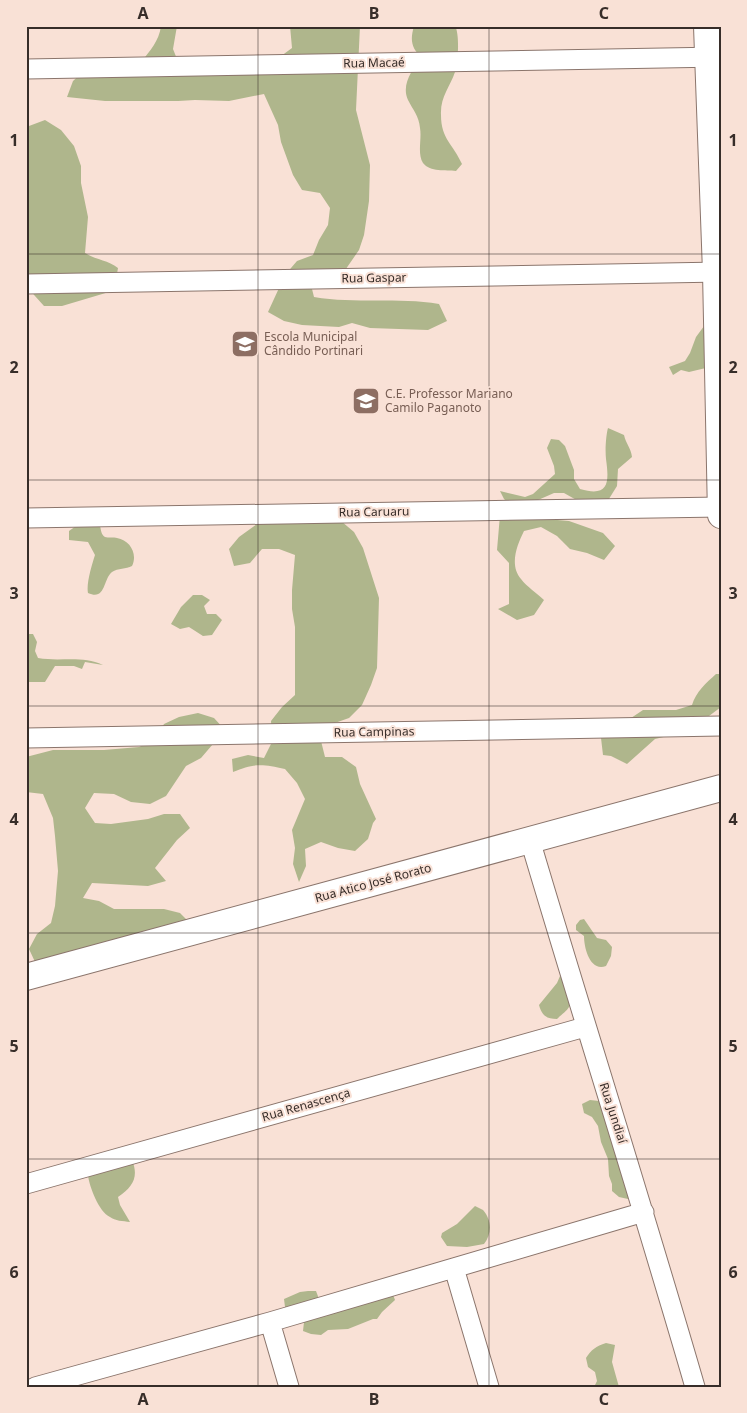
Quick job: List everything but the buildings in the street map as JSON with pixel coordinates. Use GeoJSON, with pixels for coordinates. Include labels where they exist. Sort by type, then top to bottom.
{"type":"FeatureCollection","features":[{"type":"Feature","properties":{"kind":"street"},"geometry":{"type":"LineString","coordinates":[[707,26],[714,57],[721,515]]}},
{"type":"Feature","properties":{"kind":"street","name":"Rua Macaé"},"geometry":{"type":"LineString","coordinates":[[26,69],[714,57]]}},
{"type":"Feature","properties":{"kind":"street","name":"Rua Gaspar"},"geometry":{"type":"LineString","coordinates":[[26,284],[718,272]]}},
{"type":"Feature","properties":{"kind":"street","name":"Rua Caruaru"},"geometry":{"type":"LineString","coordinates":[[26,518],[721,507]]}},
{"type":"Feature","properties":{"kind":"street","name":"Rua Campinas"},"geometry":{"type":"LineString","coordinates":[[26,738],[721,726]]}},
{"type":"Feature","properties":{"kind":"street","name":"Rua Atico José Rorato"},"geometry":{"type":"LineString","coordinates":[[26,978],[721,788]]}},
{"type":"Feature","properties":{"kind":"street","name":"Rua Jundiaí"},"geometry":{"type":"LineString","coordinates":[[530,840],[585,1027],[644,1212],[695,1387]]}},
{"type":"Feature","properties":{"kind":"street","name":"Rua Renascença"},"geometry":{"type":"LineString","coordinates":[[26,1184],[585,1027]]}},
{"type":"Feature","properties":{"kind":"street"},"geometry":{"type":"LineString","coordinates":[[35,1387],[87,1380],[270,1322],[644,1212]]}},
{"type":"Feature","properties":{"kind":"street"},"geometry":{"type":"LineString","coordinates":[[454,1268],[489,1387]]}},
{"type":"Feature","properties":{"kind":"street"},"geometry":{"type":"LineString","coordinates":[[270,1322],[289,1387]]}},
{"type":"Feature","properties":{"kind":"green space"},"geometry":{"type":"Polygon","coordinates":[[[161,26],[177,26],[173,49],[179,64],[277,59],[292,48],[290,26],[360,26],[356,110],[370,165],[369,201],[364,235],[359,250],[339,279],[310,281],[314,297],[439,304],[447,321],[428,330],[370,328],[352,323],[339,327],[302,325],[284,321],[268,312],[285,275],[297,261],[313,255],[328,225],[330,208],[320,193],[302,190],[293,175],[281,142],[278,125],[264,94],[229,101],[105,101],[67,97],[73,81],[86,69],[141,62],[156,41],[161,26]]]}},
{"type":"Feature","properties":{"kind":"green space"},"geometry":{"type":"Polygon","coordinates":[[[414,26],[455,26],[457,30],[456,68],[441,109],[445,136],[462,164],[456,171],[430,168],[421,159],[419,124],[406,94],[411,72],[422,58],[412,44],[414,26]]]}},
{"type":"Feature","properties":{"kind":"green space"},"geometry":{"type":"Polygon","coordinates":[[[45,120],[61,130],[74,146],[81,166],[81,183],[88,217],[85,253],[118,268],[115,285],[109,292],[62,306],[44,306],[26,286],[28,229],[26,129],[45,120]]]}},
{"type":"Feature","properties":{"kind":"green space"},"geometry":{"type":"Polygon","coordinates":[[[707,322],[710,367],[689,372],[681,370],[673,375],[669,367],[685,361],[696,337],[707,322]]]}},
{"type":"Feature","properties":{"kind":"green space"},"geometry":{"type":"Polygon","coordinates":[[[608,428],[624,435],[632,457],[618,469],[617,486],[607,502],[580,502],[564,493],[554,493],[529,504],[511,505],[504,499],[500,491],[525,497],[533,494],[555,474],[547,448],[551,439],[559,440],[565,446],[574,470],[574,479],[580,489],[597,491],[602,489],[607,481],[606,447],[608,428]]]}},
{"type":"Feature","properties":{"kind":"green space"},"geometry":{"type":"Polygon","coordinates":[[[500,515],[569,521],[603,533],[615,546],[604,560],[570,549],[557,536],[541,527],[524,531],[515,555],[515,568],[523,582],[544,600],[534,615],[517,620],[498,609],[509,604],[509,563],[497,550],[500,515]]]}},
{"type":"Feature","properties":{"kind":"green space"},"geometry":{"type":"Polygon","coordinates":[[[268,516],[341,521],[354,532],[363,548],[379,598],[377,668],[371,685],[362,705],[349,718],[332,724],[321,741],[325,757],[342,757],[356,767],[360,784],[376,819],[368,839],[355,851],[321,842],[305,849],[306,866],[299,882],[293,864],[295,848],[292,830],[305,799],[297,783],[285,769],[271,766],[259,765],[233,772],[232,759],[248,755],[264,758],[272,742],[271,721],[295,695],[295,627],[292,609],[292,590],[295,555],[279,549],[262,549],[250,563],[234,566],[229,549],[239,537],[268,516]]]}},
{"type":"Feature","properties":{"kind":"green space"},"geometry":{"type":"Polygon","coordinates":[[[76,526],[100,526],[104,536],[122,539],[132,548],[134,561],[132,566],[112,572],[98,594],[88,593],[95,555],[88,542],[69,540],[69,531],[76,526]]]}},
{"type":"Feature","properties":{"kind":"green space"},"geometry":{"type":"Polygon","coordinates":[[[193,595],[202,595],[210,600],[204,606],[207,614],[216,614],[222,620],[212,635],[203,636],[189,627],[180,629],[171,624],[181,607],[193,595]]]}},
{"type":"Feature","properties":{"kind":"green space"},"geometry":{"type":"Polygon","coordinates":[[[26,634],[33,634],[37,642],[35,651],[38,658],[79,659],[103,665],[85,662],[82,669],[74,666],[55,666],[45,682],[26,682],[26,634]]]}},
{"type":"Feature","properties":{"kind":"green space"},"geometry":{"type":"Polygon","coordinates":[[[716,674],[721,674],[721,707],[689,731],[655,739],[627,764],[611,756],[603,755],[601,738],[612,723],[628,720],[643,710],[676,710],[692,705],[705,684],[716,674]]]}},
{"type":"Feature","properties":{"kind":"green space"},"geometry":{"type":"Polygon","coordinates":[[[198,713],[214,718],[225,730],[201,758],[186,766],[166,796],[150,804],[131,802],[114,794],[94,793],[85,808],[95,823],[111,824],[148,819],[164,814],[180,814],[190,828],[177,840],[155,868],[166,881],[148,886],[92,883],[83,898],[99,901],[114,909],[164,909],[180,913],[193,926],[36,964],[29,949],[37,934],[51,923],[55,906],[58,871],[53,818],[43,794],[26,792],[26,757],[53,750],[104,750],[139,747],[154,740],[164,724],[179,717],[198,713]]]}},
{"type":"Feature","properties":{"kind":"green space"},"geometry":{"type":"Polygon","coordinates":[[[584,919],[597,938],[606,940],[612,947],[611,956],[606,966],[596,966],[589,958],[584,936],[576,930],[576,925],[580,920],[584,919]]]}},
{"type":"Feature","properties":{"kind":"green space"},"geometry":{"type":"Polygon","coordinates":[[[560,976],[569,990],[570,1003],[567,1010],[557,1019],[550,1018],[543,1014],[539,1005],[557,983],[560,976]]]}},
{"type":"Feature","properties":{"kind":"green space"},"geometry":{"type":"Polygon","coordinates":[[[590,1100],[599,1101],[606,1107],[634,1192],[628,1199],[619,1197],[612,1191],[608,1159],[601,1142],[598,1126],[592,1117],[584,1113],[582,1104],[590,1100]]]}},
{"type":"Feature","properties":{"kind":"green space"},"geometry":{"type":"Polygon","coordinates":[[[132,1160],[135,1177],[128,1189],[118,1197],[120,1205],[130,1222],[119,1221],[102,1210],[92,1192],[88,1175],[132,1160]]]}},
{"type":"Feature","properties":{"kind":"green space"},"geometry":{"type":"Polygon","coordinates":[[[475,1206],[483,1210],[488,1218],[490,1231],[487,1240],[484,1244],[467,1247],[447,1246],[441,1237],[442,1233],[457,1224],[475,1206]]]}},
{"type":"Feature","properties":{"kind":"green space"},"geometry":{"type":"Polygon","coordinates":[[[316,1291],[319,1299],[392,1292],[395,1300],[377,1319],[348,1329],[328,1330],[321,1335],[311,1334],[303,1331],[304,1322],[311,1316],[293,1312],[285,1307],[284,1299],[300,1292],[316,1291]]]}},
{"type":"Feature","properties":{"kind":"green space"},"geometry":{"type":"Polygon","coordinates":[[[606,1343],[615,1345],[612,1362],[619,1387],[594,1387],[597,1381],[595,1372],[588,1367],[586,1358],[588,1355],[597,1347],[606,1343]]]}},
{"type":"Feature","properties":{"kind":"place","name":"Escola Municipal Cândido Portinari"},"geometry":{"type":"Point","coordinates":[245,344]}},
{"type":"Feature","properties":{"kind":"place","name":"C.E. Professor Mariano Camilo Paganoto"},"geometry":{"type":"Point","coordinates":[366,401]}}]}
